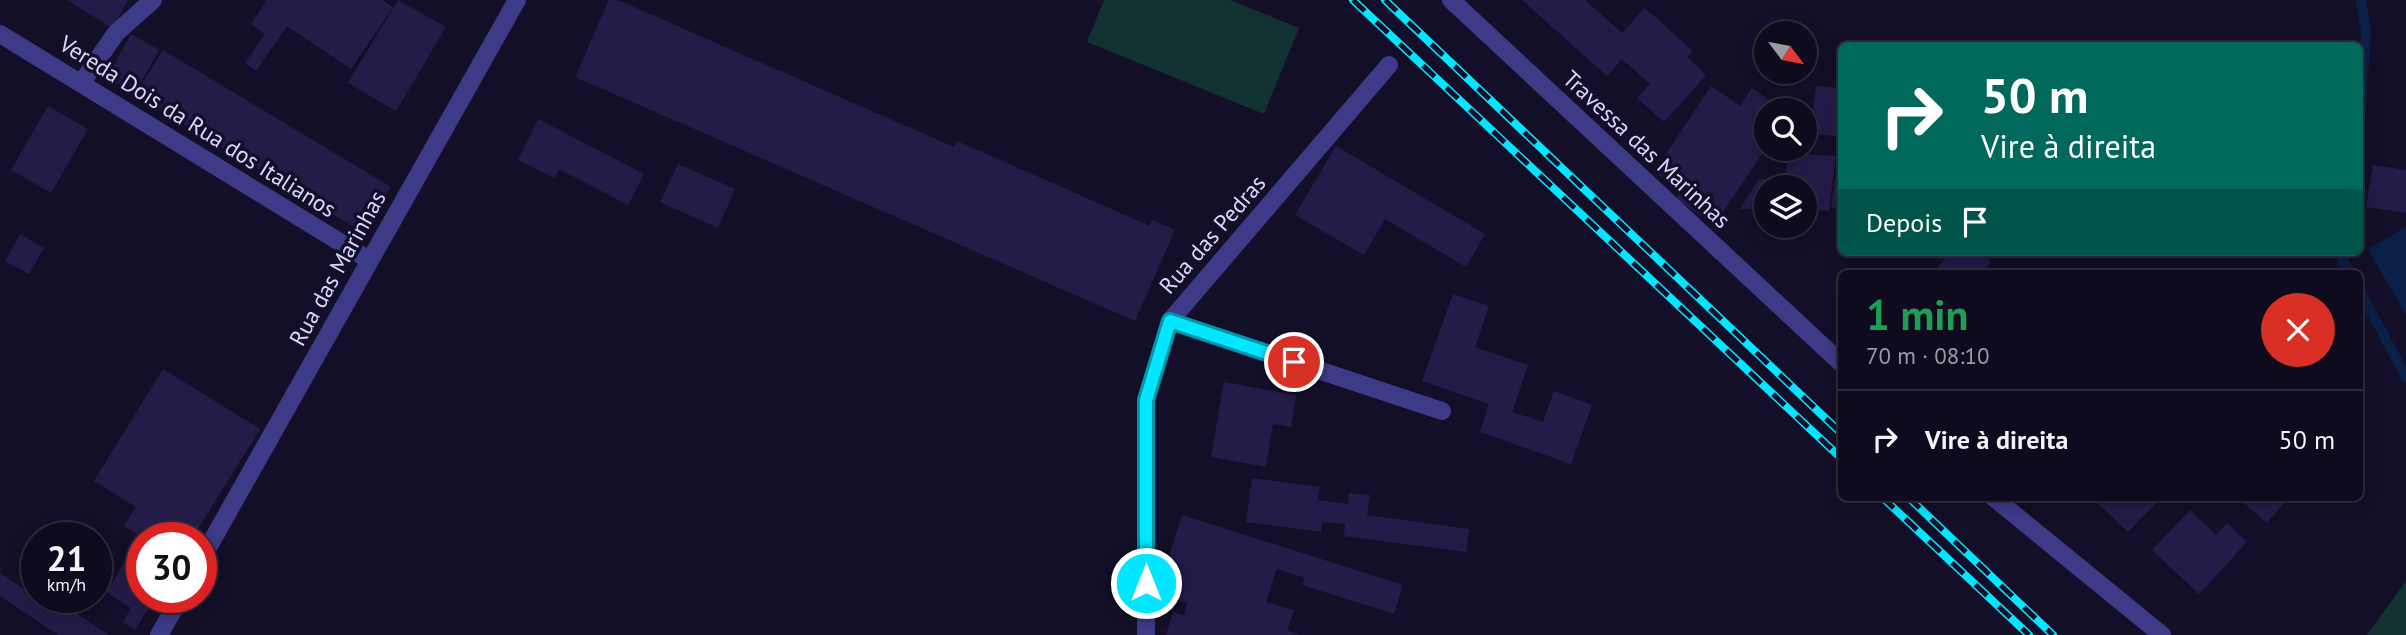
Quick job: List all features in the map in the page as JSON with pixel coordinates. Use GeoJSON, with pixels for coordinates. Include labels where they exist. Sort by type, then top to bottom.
{"type":"FeatureCollection","features":[{"type":"Feature","properties":{"kind":"street"},"geometry":{"type":"LineString","coordinates":[[82,82],[116,33],[153,0]]}},
{"type":"Feature","properties":{"kind":"street","name":"Rua das Marinhas"},"geometry":{"type":"LineString","coordinates":[[217,531],[517,0]]}},
{"type":"Feature","properties":{"kind":"street","name":"Travessa das Marinhas"},"geometry":{"type":"LineString","coordinates":[[1455,1],[1838,360]]}},
{"type":"Feature","properties":{"kind":"street","name":"Vereda Dois da Rua dos Italianos"},"geometry":{"type":"LineString","coordinates":[[0,34],[369,260]]}},
{"type":"Feature","properties":{"kind":"street","name":"Rua das Pedras"},"geometry":{"type":"LineString","coordinates":[[1146,635],[1146,400],[1170,321],[1389,65]]}},
{"type":"Feature","properties":{"kind":"street"},"geometry":{"type":"LineString","coordinates":[[1170,321],[1441,411]]}},
{"type":"Feature","properties":{"kind":"street"},"geometry":{"type":"LineString","coordinates":[[1998,501],[2162,635]]}},
{"type":"Feature","properties":{"kind":"street"},"geometry":{"type":"LineString","coordinates":[[159,635],[172,613]]}},
{"type":"Feature","properties":{"kind":"green space"},"geometry":{"type":"Polygon","coordinates":[[[1104,0],[1230,0],[1299,28],[1264,114],[1087,42],[1104,0]]]}},
{"type":"Feature","properties":{"kind":"green space"},"geometry":{"type":"Polygon","coordinates":[[[2406,581],[2406,635],[2367,635],[2406,581]]]}},
{"type":"Feature","properties":{"kind":"water"},"geometry":{"type":"Polygon","coordinates":[[[2406,227],[2406,315],[2368,249],[2406,227]]]}},
{"type":"Feature","properties":{"kind":"building"},"geometry":{"type":"Polygon","coordinates":[[[67,0],[128,0],[112,28],[67,0]]]}},
{"type":"Feature","properties":{"kind":"building"},"geometry":{"type":"Polygon","coordinates":[[[267,0],[382,0],[393,7],[351,69],[287,26],[256,71],[245,63],[265,34],[251,24],[267,0]]]}},
{"type":"Feature","properties":{"kind":"building"},"geometry":{"type":"Polygon","coordinates":[[[398,0],[446,27],[396,111],[348,83],[398,0]]]}},
{"type":"Feature","properties":{"kind":"building"},"geometry":{"type":"Polygon","coordinates":[[[609,0],[618,0],[954,147],[957,141],[1150,226],[1152,220],[1175,230],[1135,321],[575,77],[609,0]]]}},
{"type":"Feature","properties":{"kind":"building"},"geometry":{"type":"Polygon","coordinates":[[[1522,0],[1585,0],[1622,33],[1645,8],[1693,51],[1687,57],[1706,75],[1664,122],[1637,98],[1650,84],[1622,59],[1607,76],[1522,0]]]}},
{"type":"Feature","properties":{"kind":"building"},"geometry":{"type":"Polygon","coordinates":[[[131,34],[159,50],[135,93],[107,77],[131,34]]]}},
{"type":"Feature","properties":{"kind":"building"},"geometry":{"type":"Polygon","coordinates":[[[163,50],[391,187],[364,233],[135,95],[163,50]]]}},
{"type":"Feature","properties":{"kind":"building"},"geometry":{"type":"Polygon","coordinates":[[[1711,86],[1740,106],[1752,88],[1767,98],[1754,98],[1754,161],[1757,161],[1714,225],[1676,199],[1682,191],[1654,172],[1711,86]]]}},
{"type":"Feature","properties":{"kind":"building"},"geometry":{"type":"Polygon","coordinates":[[[1816,86],[1838,88],[1838,137],[1817,134],[1816,86]]]}},
{"type":"Feature","properties":{"kind":"building"},"geometry":{"type":"Polygon","coordinates":[[[48,106],[88,129],[51,193],[11,170],[48,106]]]}},
{"type":"Feature","properties":{"kind":"building"},"geometry":{"type":"Polygon","coordinates":[[[538,119],[644,174],[628,205],[559,169],[554,178],[518,160],[538,119]]]}},
{"type":"Feature","properties":{"kind":"building"},"geometry":{"type":"Polygon","coordinates":[[[1336,146],[1485,234],[1466,267],[1385,219],[1364,255],[1295,215],[1336,146]]]}},
{"type":"Feature","properties":{"kind":"building"},"geometry":{"type":"Polygon","coordinates":[[[1817,155],[1836,156],[1829,211],[1817,210],[1817,175],[1785,175],[1788,161],[1817,161],[1817,155]]]}},
{"type":"Feature","properties":{"kind":"building"},"geometry":{"type":"Polygon","coordinates":[[[678,164],[735,189],[718,228],[660,202],[678,164]]]}},
{"type":"Feature","properties":{"kind":"building"},"geometry":{"type":"Polygon","coordinates":[[[2373,165],[2406,170],[2406,213],[2366,207],[2373,165]]]}},
{"type":"Feature","properties":{"kind":"building"},"geometry":{"type":"Polygon","coordinates":[[[1835,179],[1838,180],[1838,208],[1831,207],[1835,179]]]}},
{"type":"Feature","properties":{"kind":"building"},"geometry":{"type":"Polygon","coordinates":[[[1754,186],[1754,208],[1740,209],[1754,186]]]}},
{"type":"Feature","properties":{"kind":"building"},"geometry":{"type":"Polygon","coordinates":[[[20,234],[44,248],[29,274],[5,261],[20,234]]]}},
{"type":"Feature","properties":{"kind":"building"},"geometry":{"type":"Polygon","coordinates":[[[1948,256],[1984,256],[1991,262],[1984,270],[1936,270],[1948,256]]]}},
{"type":"Feature","properties":{"kind":"building"},"geometry":{"type":"Polygon","coordinates":[[[1453,294],[1489,306],[1475,347],[1528,365],[1512,412],[1543,422],[1554,391],[1592,405],[1571,464],[1480,432],[1489,404],[1422,381],[1453,294]]]}},
{"type":"Feature","properties":{"kind":"building"},"geometry":{"type":"Polygon","coordinates":[[[163,369],[260,429],[202,522],[127,522],[136,507],[94,481],[163,369]]]}},
{"type":"Feature","properties":{"kind":"building"},"geometry":{"type":"Polygon","coordinates":[[[1224,382],[1296,395],[1291,427],[1273,424],[1266,467],[1211,457],[1224,382]]]}},
{"type":"Feature","properties":{"kind":"building"},"geometry":{"type":"Polygon","coordinates":[[[1252,478],[1320,487],[1318,500],[1348,504],[1349,493],[1370,495],[1367,515],[1469,529],[1466,552],[1344,536],[1345,524],[1322,522],[1321,532],[1246,522],[1252,478]]]}},
{"type":"Feature","properties":{"kind":"building"},"geometry":{"type":"Polygon","coordinates":[[[2095,501],[2158,501],[2128,532],[2095,501]]]}},
{"type":"Feature","properties":{"kind":"building"},"geometry":{"type":"Polygon","coordinates":[[[2242,501],[2286,501],[2267,523],[2242,501]]]}},
{"type":"Feature","properties":{"kind":"building"},"geometry":{"type":"Polygon","coordinates":[[[2190,510],[2216,535],[2227,523],[2247,542],[2199,594],[2152,550],[2190,510]]]}},
{"type":"Feature","properties":{"kind":"building"},"geometry":{"type":"Polygon","coordinates":[[[1182,515],[1403,585],[1394,614],[1302,585],[1305,578],[1277,569],[1266,602],[1294,610],[1287,630],[1300,635],[1166,635],[1173,612],[1184,615],[1187,603],[1157,593],[1182,515]]]}},
{"type":"Feature","properties":{"kind":"building"},"geometry":{"type":"Polygon","coordinates":[[[126,561],[126,605],[112,596],[112,583],[126,561]]]}},
{"type":"Feature","properties":{"kind":"building"},"geometry":{"type":"Polygon","coordinates":[[[0,573],[21,587],[21,610],[0,596],[0,573]]]}},
{"type":"Feature","properties":{"kind":"building"},"geometry":{"type":"Polygon","coordinates":[[[25,613],[76,613],[109,635],[58,635],[25,613]]]}},
{"type":"Feature","properties":{"kind":"building"},"geometry":{"type":"Polygon","coordinates":[[[128,613],[146,613],[135,630],[123,622],[128,613]]]}},
{"type":"Feature","properties":{"kind":"waterway"},"geometry":{"type":"LineString","coordinates":[[2361,0],[2366,32],[2363,77]]}},
{"type":"Feature","properties":{"kind":"waterway"},"geometry":{"type":"LineString","coordinates":[[2341,256],[2348,270]]}},
{"type":"Feature","properties":{"kind":"waterway"},"geometry":{"type":"LineString","coordinates":[[2363,296],[2406,377]]}},
{"type":"Feature","properties":{"kind":"railway"},"geometry":{"type":"LineString","coordinates":[[1353,0],[1838,455]]}},
{"type":"Feature","properties":{"kind":"railway"},"geometry":{"type":"LineString","coordinates":[[1385,0],[1838,430]]}},
{"type":"Feature","properties":{"kind":"railway"},"geometry":{"type":"LineString","coordinates":[[1886,501],[2029,635]]}},
{"type":"Feature","properties":{"kind":"railway"},"geometry":{"type":"LineString","coordinates":[[1912,501],[2053,635]]}},
{"type":"Feature","properties":{"kind":"route"},"geometry":{"type":"LineString","coordinates":[[1146,583],[1146,400],[1170,321],[1294,362]]}}]}
